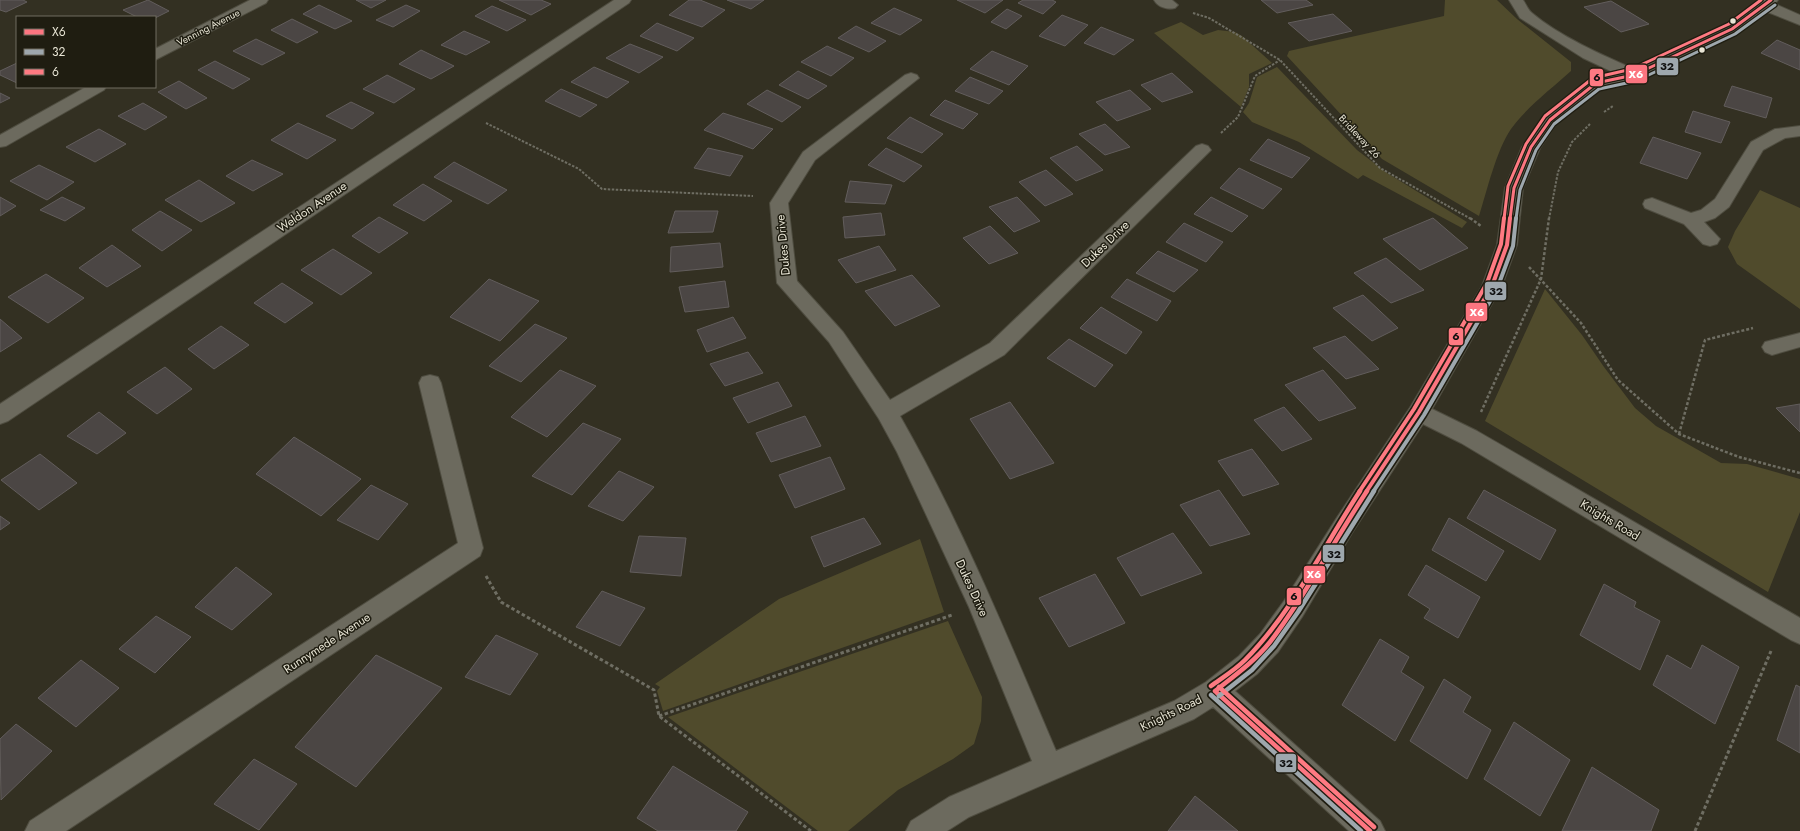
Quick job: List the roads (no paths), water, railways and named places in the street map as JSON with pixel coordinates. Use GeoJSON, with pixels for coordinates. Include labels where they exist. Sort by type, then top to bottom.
{"type":"FeatureCollection","features":[{"type":"Feature","properties":{"kind":"street","name":"Venning Avenue"},"geometry":{"type":"LineString","coordinates":[[156,54],[261,0]]}},
{"type":"Feature","properties":{"kind":"street","name":"Weldon Avenue"},"geometry":{"type":"LineString","coordinates":[[0,415],[624,0]]}},
{"type":"Feature","properties":{"kind":"street"},"geometry":{"type":"LineString","coordinates":[[1516,0],[1525,15],[1558,37],[1589,55],[1634,75]]}},
{"type":"Feature","properties":{"kind":"street"},"geometry":{"type":"LineString","coordinates":[[1768,3],[1800,20]]}},
{"type":"Feature","properties":{"kind":"street","name":"Knights Road"},"geometry":{"type":"LineString","coordinates":[[921,831],[959,807],[1184,710],[1215,691],[1248,665],[1269,643],[1293,609],[1344,526],[1419,412],[1492,286],[1507,245],[1514,188],[1531,147],[1550,120],[1596,83],[1634,75],[1732,29],[1768,3]]}},
{"type":"Feature","properties":{"kind":"street","name":"Dukes Drive"},"geometry":{"type":"LineString","coordinates":[[911,78],[809,156],[779,203],[787,283],[836,337],[886,413],[907,449],[981,605],[1049,768]]}},
{"type":"Feature","properties":{"kind":"street"},"geometry":{"type":"LineString","coordinates":[[0,142],[96,88]]}},
{"type":"Feature","properties":{"kind":"street"},"geometry":{"type":"LineString","coordinates":[[1691,220],[1708,214],[1722,203],[1757,146],[1781,133],[1800,131]]}},
{"type":"Feature","properties":{"kind":"street","name":"Dukes Drive"},"geometry":{"type":"LineString","coordinates":[[886,413],[997,349],[1202,150]]}},
{"type":"Feature","properties":{"kind":"street"},"geometry":{"type":"LineString","coordinates":[[1652,204],[1691,220],[1710,239]]}},
{"type":"Feature","properties":{"kind":"street","name":"Runnymede Avenue"},"geometry":{"type":"LineString","coordinates":[[40,831],[471,548],[430,383]]}},
{"type":"Feature","properties":{"kind":"street","name":"Knights Road"},"geometry":{"type":"LineString","coordinates":[[1419,412],[1469,437],[1791,627]]}},
{"type":"Feature","properties":{"kind":"street"},"geometry":{"type":"LineString","coordinates":[[1215,691],[1370,831]]}},
{"type":"Feature","properties":{"kind":"lane"},"geometry":{"type":"LineString","coordinates":[[1772,347],[1800,340]]}}]}
